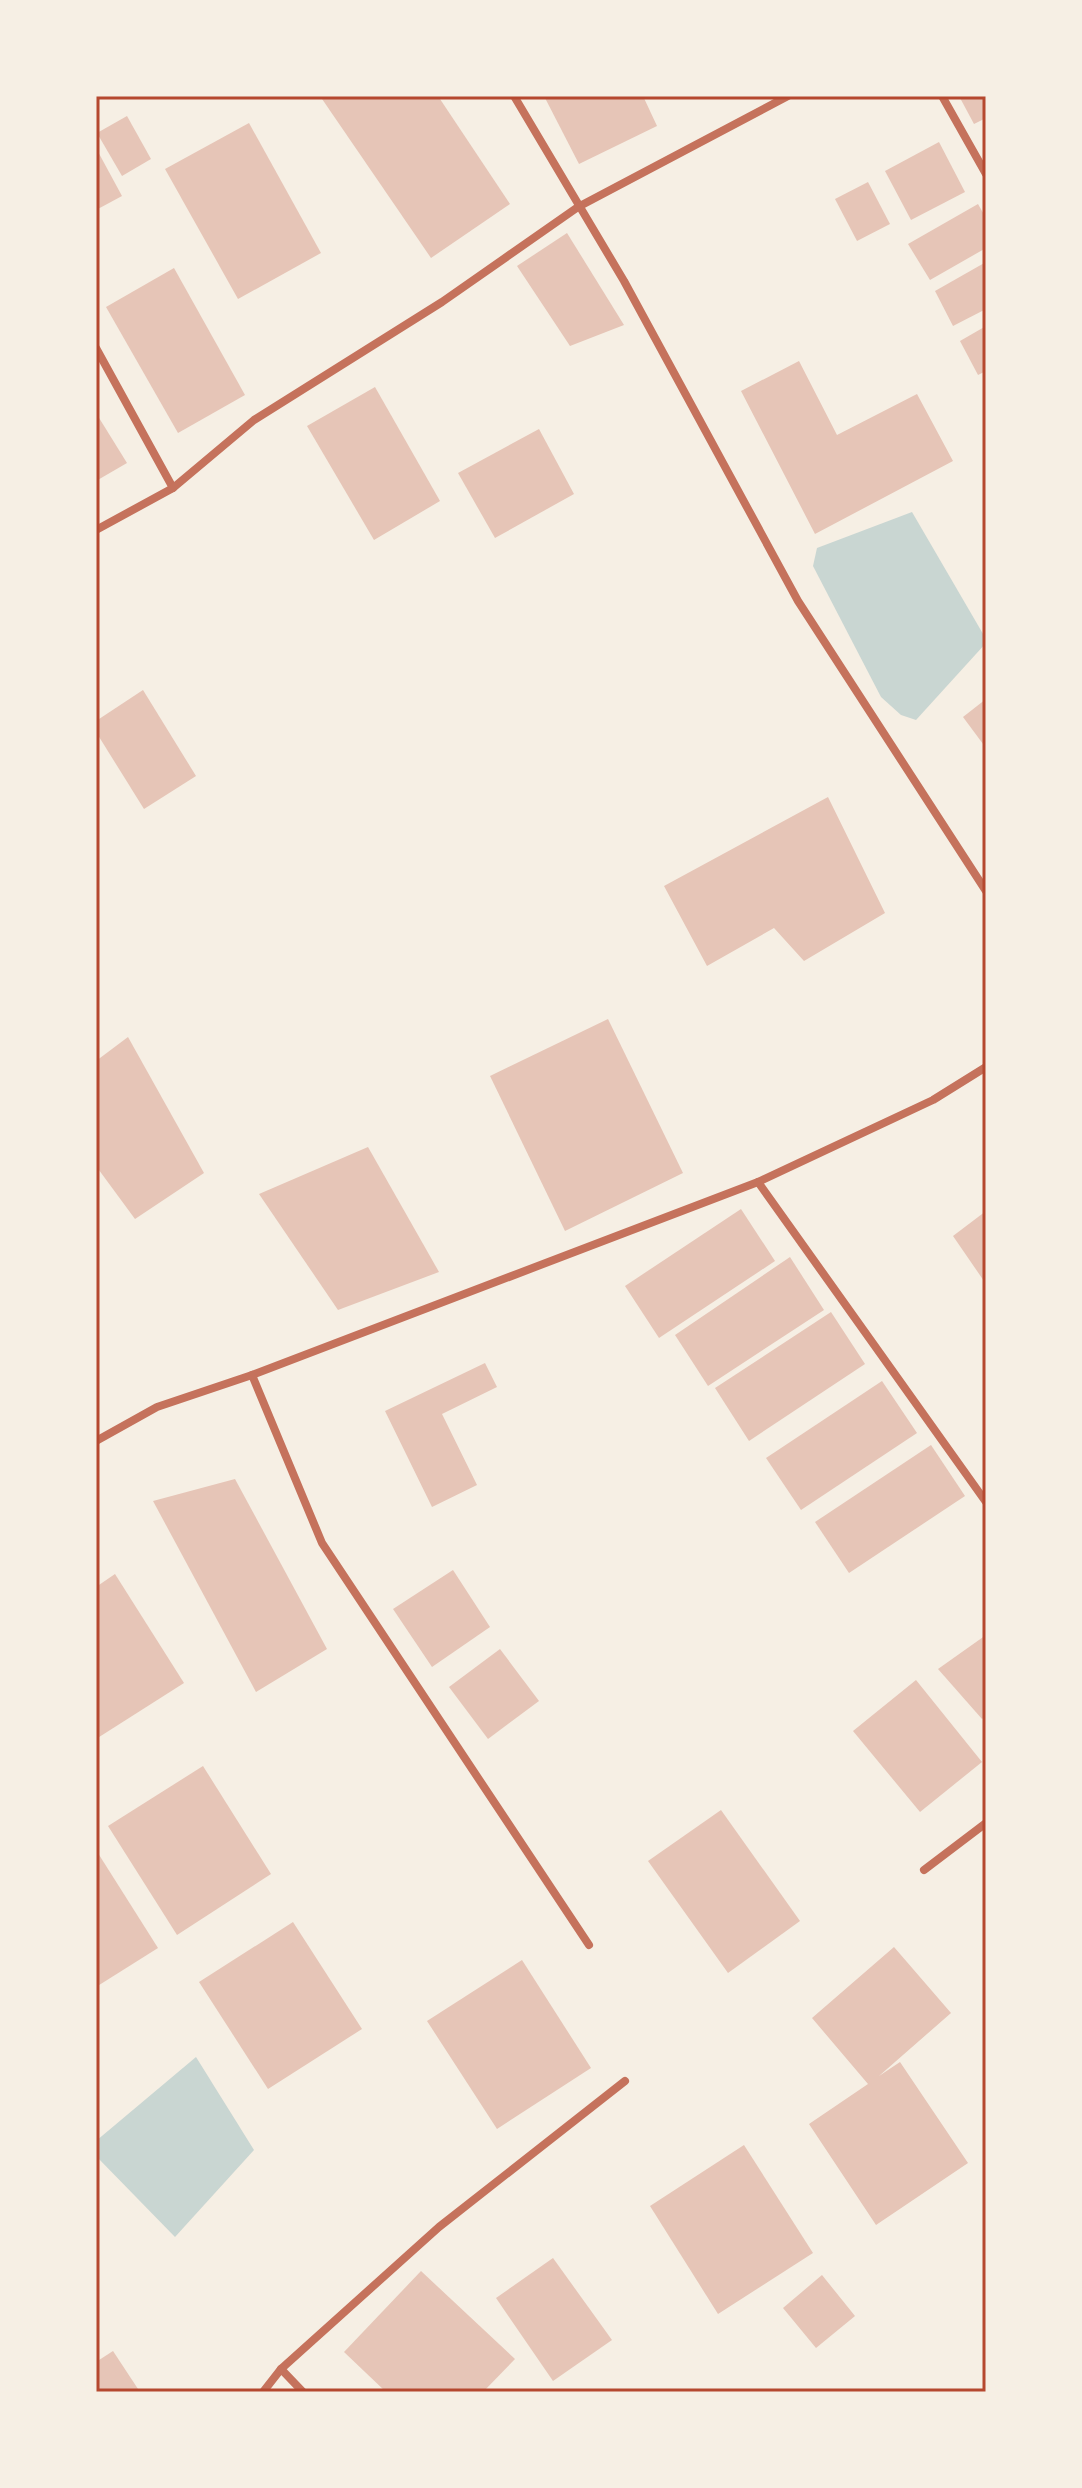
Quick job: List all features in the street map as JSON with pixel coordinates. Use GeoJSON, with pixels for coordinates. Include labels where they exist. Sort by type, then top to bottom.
{"type":"FeatureCollection","features":[{"type":"Feature","properties":{"kind":"street"},"geometry":{"type":"LineString","coordinates":[[514,96],[624,281],[798,601],[986,891]]}},
{"type":"Feature","properties":{"kind":"street"},"geometry":{"type":"LineString","coordinates":[[96,530],[173,488],[254,420],[442,302],[578,207],[788,96]]}},
{"type":"Feature","properties":{"kind":"street"},"geometry":{"type":"LineString","coordinates":[[942,96],[986,174]]}},
{"type":"Feature","properties":{"kind":"street"},"geometry":{"type":"LineString","coordinates":[[96,348],[173,488]]}},
{"type":"Feature","properties":{"kind":"street"},"geometry":{"type":"LineString","coordinates":[[96,1441],[157,1407],[252,1375],[758,1182],[933,1100],[986,1067]]}},
{"type":"Feature","properties":{"kind":"street"},"geometry":{"type":"LineString","coordinates":[[758,1182],[986,1502]]}},
{"type":"Feature","properties":{"kind":"street"},"geometry":{"type":"LineString","coordinates":[[252,1375],[322,1543],[589,1945]]}},
{"type":"Feature","properties":{"kind":"street"},"geometry":{"type":"LineString","coordinates":[[924,1870],[986,1823]]}},
{"type":"Feature","properties":{"kind":"street"},"geometry":{"type":"LineString","coordinates":[[263,2392],[281,2369],[439,2227],[625,2081]]}},
{"type":"Feature","properties":{"kind":"street"},"geometry":{"type":"LineString","coordinates":[[281,2369],[303,2392]]}},
{"type":"Feature","properties":{"kind":"shaded area"},"geometry":{"type":"Polygon","coordinates":[[[912,512],[986,639],[986,643],[916,720],[901,715],[881,697],[813,566],[817,548],[912,512]]]}},
{"type":"Feature","properties":{"kind":"shaded area"},"geometry":{"type":"Polygon","coordinates":[[[196,2057],[254,2150],[175,2237],[96,2156],[96,2141],[196,2057]]]}},
{"type":"Feature","properties":{"kind":"building"},"geometry":{"type":"Polygon","coordinates":[[[320,96],[438,96],[510,204],[431,258],[320,96]]]}},
{"type":"Feature","properties":{"kind":"building"},"geometry":{"type":"Polygon","coordinates":[[[544,96],[643,96],[657,126],[579,164],[544,96]]]}},
{"type":"Feature","properties":{"kind":"building"},"geometry":{"type":"Polygon","coordinates":[[[959,96],[986,96],[986,118],[974,124],[959,96]]]}},
{"type":"Feature","properties":{"kind":"building"},"geometry":{"type":"Polygon","coordinates":[[[127,116],[151,159],[122,176],[97,133],[127,116]]]}},
{"type":"Feature","properties":{"kind":"building"},"geometry":{"type":"Polygon","coordinates":[[[249,123],[321,253],[238,299],[165,169],[249,123]]]}},
{"type":"Feature","properties":{"kind":"building"},"geometry":{"type":"Polygon","coordinates":[[[939,142],[965,192],[911,220],[885,171],[939,142]]]}},
{"type":"Feature","properties":{"kind":"building"},"geometry":{"type":"Polygon","coordinates":[[[96,148],[122,196],[96,210],[96,148]]]}},
{"type":"Feature","properties":{"kind":"building"},"geometry":{"type":"Polygon","coordinates":[[[868,182],[890,224],[857,241],[835,199],[868,182]]]}},
{"type":"Feature","properties":{"kind":"building"},"geometry":{"type":"Polygon","coordinates":[[[978,204],[986,218],[986,248],[930,280],[908,244],[978,204]]]}},
{"type":"Feature","properties":{"kind":"building"},"geometry":{"type":"Polygon","coordinates":[[[567,233],[624,325],[570,346],[517,266],[567,233]]]}},
{"type":"Feature","properties":{"kind":"building"},"geometry":{"type":"Polygon","coordinates":[[[986,262],[986,309],[953,326],[935,291],[986,262]]]}},
{"type":"Feature","properties":{"kind":"building"},"geometry":{"type":"Polygon","coordinates":[[[174,268],[245,395],[178,433],[106,307],[174,268]]]}},
{"type":"Feature","properties":{"kind":"building"},"geometry":{"type":"Polygon","coordinates":[[[986,326],[986,371],[978,375],[960,341],[986,326]]]}},
{"type":"Feature","properties":{"kind":"building"},"geometry":{"type":"Polygon","coordinates":[[[799,361],[837,435],[917,394],[953,461],[815,534],[741,391],[799,361]]]}},
{"type":"Feature","properties":{"kind":"building"},"geometry":{"type":"Polygon","coordinates":[[[375,387],[440,501],[374,540],[307,426],[375,387]]]}},
{"type":"Feature","properties":{"kind":"building"},"geometry":{"type":"Polygon","coordinates":[[[96,413],[127,463],[96,481],[96,413]]]}},
{"type":"Feature","properties":{"kind":"building"},"geometry":{"type":"Polygon","coordinates":[[[539,429],[574,494],[495,538],[458,473],[539,429]]]}},
{"type":"Feature","properties":{"kind":"building"},"geometry":{"type":"Polygon","coordinates":[[[143,690],[196,776],[144,809],[96,732],[96,721],[143,690]]]}},
{"type":"Feature","properties":{"kind":"building"},"geometry":{"type":"Polygon","coordinates":[[[986,699],[986,748],[963,717],[986,699]]]}},
{"type":"Feature","properties":{"kind":"building"},"geometry":{"type":"Polygon","coordinates":[[[828,797],[885,913],[804,961],[774,928],[707,966],[664,886],[828,797]]]}},
{"type":"Feature","properties":{"kind":"building"},"geometry":{"type":"Polygon","coordinates":[[[608,1019],[683,1173],[565,1231],[490,1076],[608,1019]]]}},
{"type":"Feature","properties":{"kind":"building"},"geometry":{"type":"Polygon","coordinates":[[[128,1037],[204,1173],[135,1219],[96,1166],[96,1061],[128,1037]]]}},
{"type":"Feature","properties":{"kind":"building"},"geometry":{"type":"Polygon","coordinates":[[[368,1147],[439,1272],[338,1310],[259,1194],[368,1147]]]}},
{"type":"Feature","properties":{"kind":"building"},"geometry":{"type":"Polygon","coordinates":[[[741,1209],[775,1261],[659,1338],[625,1286],[741,1209]]]}},
{"type":"Feature","properties":{"kind":"building"},"geometry":{"type":"Polygon","coordinates":[[[986,1211],[986,1284],[953,1236],[986,1211]]]}},
{"type":"Feature","properties":{"kind":"building"},"geometry":{"type":"Polygon","coordinates":[[[790,1257],[824,1310],[708,1386],[675,1335],[790,1257]]]}},
{"type":"Feature","properties":{"kind":"building"},"geometry":{"type":"Polygon","coordinates":[[[831,1312],[865,1364],[749,1441],[715,1388],[831,1312]]]}},
{"type":"Feature","properties":{"kind":"building"},"geometry":{"type":"Polygon","coordinates":[[[485,1363],[497,1387],[442,1414],[477,1485],[432,1507],[385,1411],[485,1363]]]}},
{"type":"Feature","properties":{"kind":"building"},"geometry":{"type":"Polygon","coordinates":[[[882,1381],[917,1433],[801,1510],[766,1458],[882,1381]]]}},
{"type":"Feature","properties":{"kind":"building"},"geometry":{"type":"Polygon","coordinates":[[[931,1445],[965,1496],[849,1573],[815,1522],[931,1445]]]}},
{"type":"Feature","properties":{"kind":"building"},"geometry":{"type":"Polygon","coordinates":[[[235,1479],[327,1649],[256,1692],[153,1501],[235,1479]]]}},
{"type":"Feature","properties":{"kind":"building"},"geometry":{"type":"Polygon","coordinates":[[[453,1570],[490,1627],[432,1667],[393,1609],[453,1570]]]}},
{"type":"Feature","properties":{"kind":"building"},"geometry":{"type":"Polygon","coordinates":[[[115,1574],[184,1683],[96,1739],[96,1587],[115,1574]]]}},
{"type":"Feature","properties":{"kind":"building"},"geometry":{"type":"Polygon","coordinates":[[[986,1635],[986,1716],[982,1719],[938,1669],[986,1635]]]}},
{"type":"Feature","properties":{"kind":"building"},"geometry":{"type":"Polygon","coordinates":[[[500,1649],[539,1701],[488,1739],[449,1687],[500,1649]]]}},
{"type":"Feature","properties":{"kind":"building"},"geometry":{"type":"Polygon","coordinates":[[[916,1680],[982,1762],[920,1812],[853,1731],[916,1680]]]}},
{"type":"Feature","properties":{"kind":"building"},"geometry":{"type":"Polygon","coordinates":[[[203,1766],[271,1874],[177,1935],[108,1826],[203,1766]]]}},
{"type":"Feature","properties":{"kind":"building"},"geometry":{"type":"Polygon","coordinates":[[[721,1810],[800,1921],[728,1973],[648,1861],[721,1810]]]}},
{"type":"Feature","properties":{"kind":"building"},"geometry":{"type":"Polygon","coordinates":[[[96,1850],[158,1948],[96,1987],[96,1850]]]}},
{"type":"Feature","properties":{"kind":"building"},"geometry":{"type":"Polygon","coordinates":[[[293,1922],[362,2029],[268,2089],[199,1982],[293,1922]]]}},
{"type":"Feature","properties":{"kind":"building"},"geometry":{"type":"Polygon","coordinates":[[[894,1947],[951,2013],[879,2076],[900,2062],[968,2163],[876,2225],[809,2124],[868,2084],[812,2018],[894,1947]]]}},
{"type":"Feature","properties":{"kind":"building"},"geometry":{"type":"Polygon","coordinates":[[[522,1960],[591,2068],[497,2129],[427,2021],[522,1960]]]}},
{"type":"Feature","properties":{"kind":"building"},"geometry":{"type":"Polygon","coordinates":[[[744,2145],[813,2253],[718,2314],[650,2206],[744,2145]]]}},
{"type":"Feature","properties":{"kind":"building"},"geometry":{"type":"Polygon","coordinates":[[[553,2258],[612,2340],[553,2381],[496,2298],[553,2258]]]}},
{"type":"Feature","properties":{"kind":"building"},"geometry":{"type":"Polygon","coordinates":[[[421,2271],[515,2359],[483,2392],[386,2392],[344,2352],[421,2271]]]}},
{"type":"Feature","properties":{"kind":"building"},"geometry":{"type":"Polygon","coordinates":[[[822,2275],[855,2316],[816,2348],[783,2308],[822,2275]]]}},
{"type":"Feature","properties":{"kind":"building"},"geometry":{"type":"Polygon","coordinates":[[[113,2351],[140,2392],[96,2392],[96,2362],[113,2351]]]}}]}
